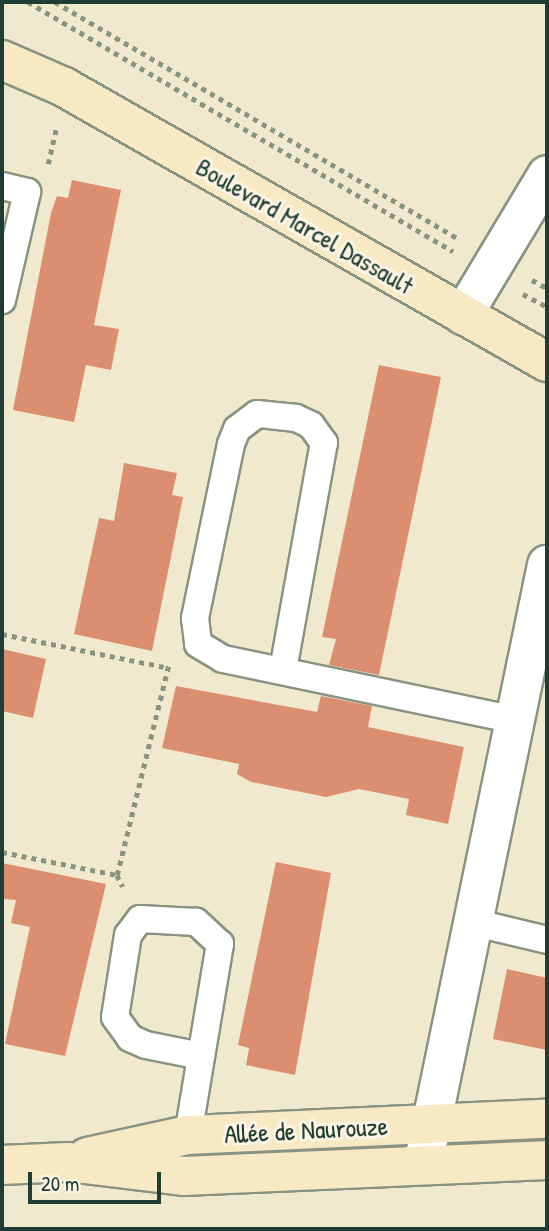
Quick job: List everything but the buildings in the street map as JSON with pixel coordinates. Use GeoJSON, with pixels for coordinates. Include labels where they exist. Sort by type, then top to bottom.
{"type":"FeatureCollection","features":[{"type":"Feature","properties":{"kind":"street","name":"Boulevard Marcel Dassault"},"geometry":{"type":"LineString","coordinates":[[2,33],[64,87]]}},
{"type":"Feature","properties":{"kind":"street","name":"Boulevard Marcel Dassault"},"geometry":{"type":"LineString","coordinates":[[2,60],[64,87],[547,362]]}},
{"type":"Feature","properties":{"kind":"street"},"geometry":{"type":"LineString","coordinates":[[463,315],[498,262],[538,214],[547,175]]}},
{"type":"Feature","properties":{"kind":"street"},"geometry":{"type":"LineString","coordinates":[[423,1165],[434,1124],[472,922],[547,565]]}},
{"type":"Feature","properties":{"kind":"street","name":"Allée de Naurouze"},"geometry":{"type":"LineString","coordinates":[[68,1162],[188,1135],[547,1119]]}},
{"type":"Feature","properties":{"kind":"street","name":"Allée de Naurouze"},"geometry":{"type":"LineString","coordinates":[[2,1165],[68,1162],[183,1176],[547,1160]]}},
{"type":"Feature","properties":{"kind":"lane"},"geometry":{"type":"LineString","coordinates":[[2,300],[14,189]]}},
{"type":"Feature","properties":{"kind":"lane"},"geometry":{"type":"LineString","coordinates":[[283,670],[325,457],[320,432],[296,418],[257,414],[237,429],[195,618],[198,644],[223,659],[515,720]]}},
{"type":"Feature","properties":{"kind":"lane"},"geometry":{"type":"LineString","coordinates":[[188,1135],[220,944],[196,922],[140,919],[128,935],[114,1017],[130,1038],[146,1045],[201,1056]]}},
{"type":"Feature","properties":{"kind":"lane"},"geometry":{"type":"LineString","coordinates":[[472,922],[547,940]]}},
{"type":"Feature","properties":{"kind":"path"},"geometry":{"type":"LineString","coordinates":[[28,2],[94,46],[459,254]]}},
{"type":"Feature","properties":{"kind":"path"},"geometry":{"type":"LineString","coordinates":[[55,2],[498,262],[547,288]]}},
{"type":"Feature","properties":{"kind":"path"},"geometry":{"type":"LineString","coordinates":[[14,189],[47,170],[64,87]]}},
{"type":"Feature","properties":{"kind":"path"},"geometry":{"type":"LineString","coordinates":[[528,297],[547,307]]}},
{"type":"Feature","properties":{"kind":"path"},"geometry":{"type":"LineString","coordinates":[[2,634],[164,667]]}},
{"type":"Feature","properties":{"kind":"path"},"geometry":{"type":"LineString","coordinates":[[140,919],[117,875],[164,667],[198,644]]}},
{"type":"Feature","properties":{"kind":"path"},"geometry":{"type":"LineString","coordinates":[[2,852],[117,875]]}}]}
